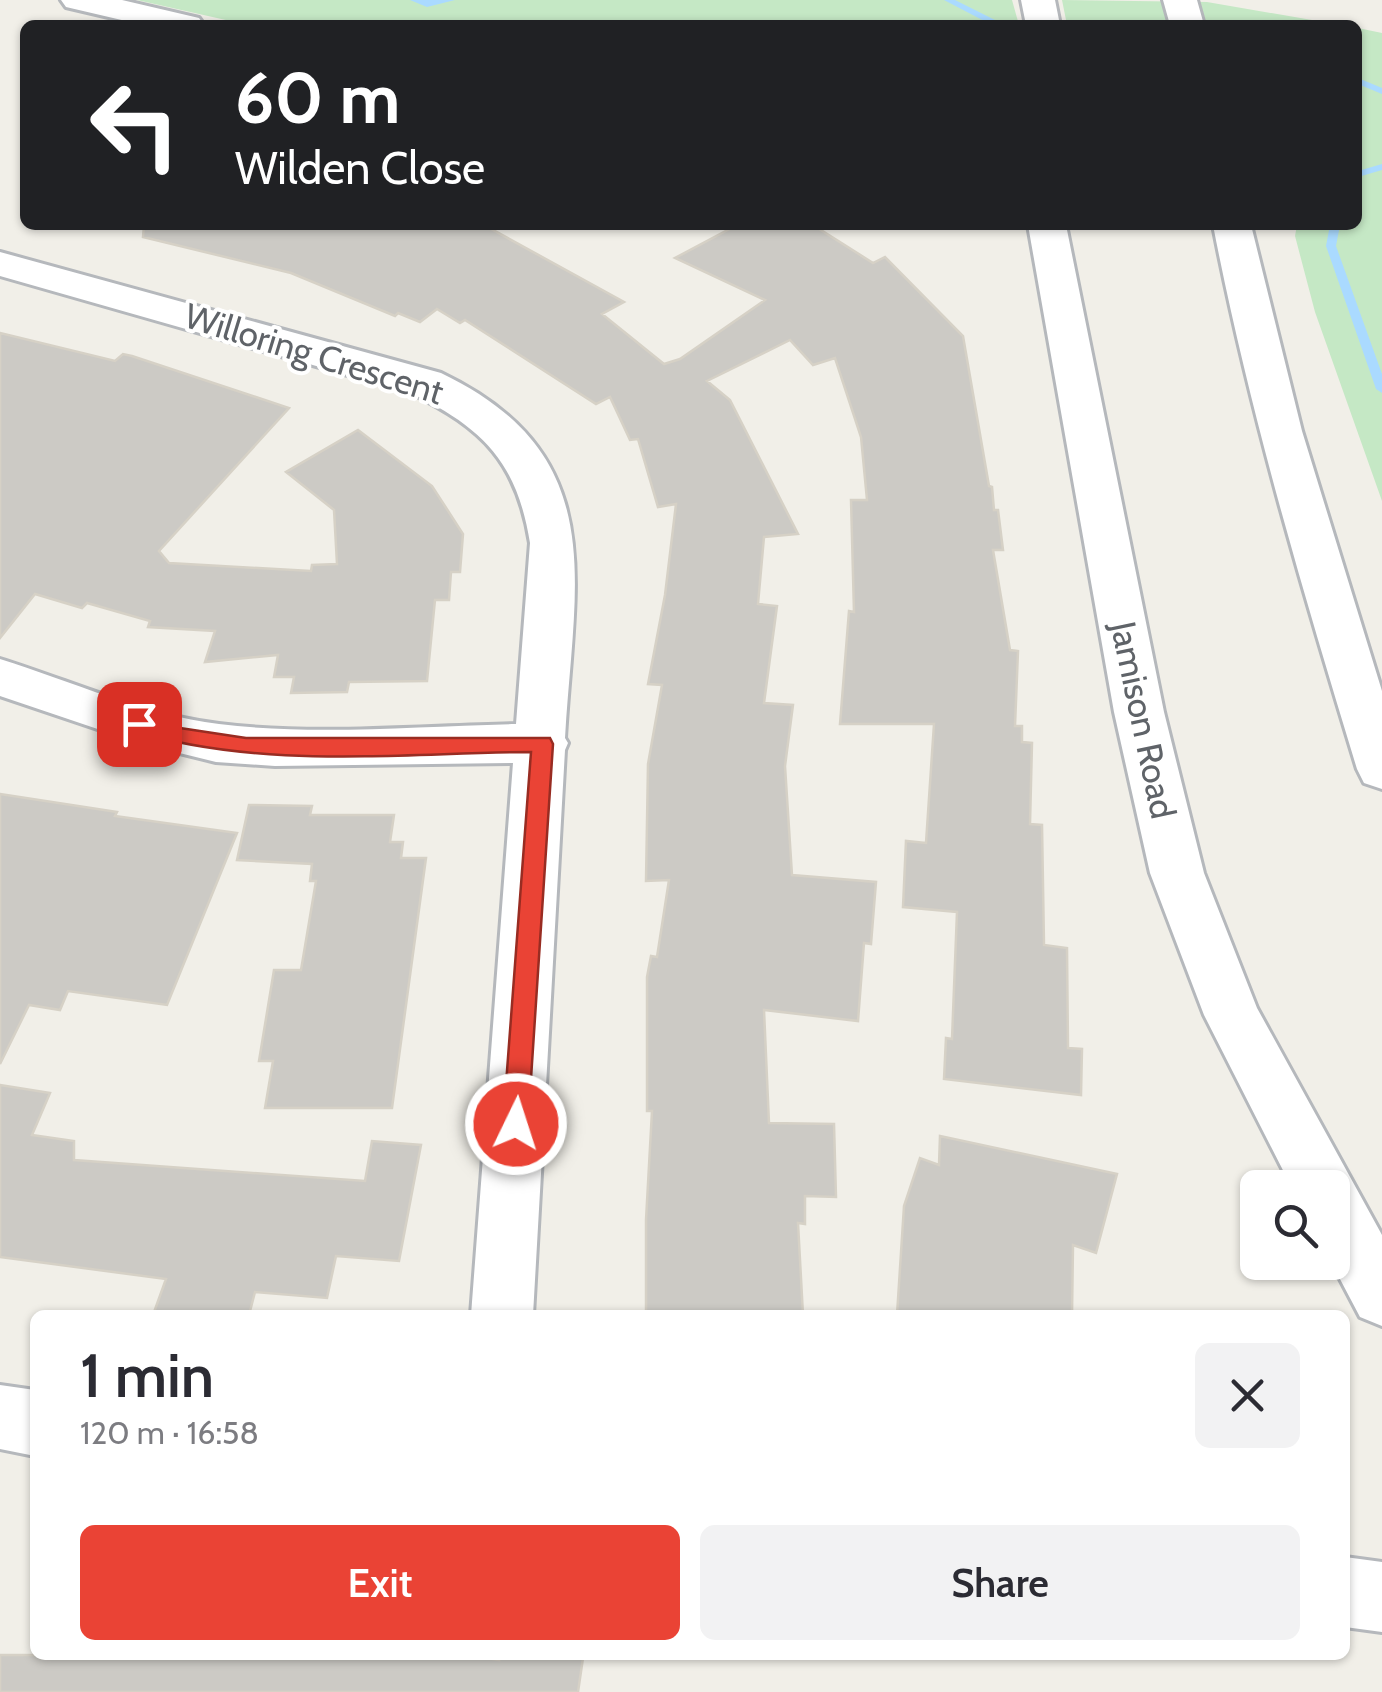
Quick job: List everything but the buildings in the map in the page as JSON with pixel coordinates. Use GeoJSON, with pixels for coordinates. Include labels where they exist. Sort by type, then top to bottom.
{"type":"FeatureCollection","features":[{"type":"Feature","properties":{"kind":"street"},"geometry":{"type":"LineString","coordinates":[[78,0],[165,20]]}},
{"type":"Feature","properties":{"kind":"street","name":"Jamison Road"},"geometry":{"type":"LineString","coordinates":[[1047,230],[1139,712],[1177,872],[1232,1015],[1314,1170]]}},
{"type":"Feature","properties":{"kind":"street"},"geometry":{"type":"LineString","coordinates":[[1233,230],[1255,345],[1322,580],[1382,768]]}},
{"type":"Feature","properties":{"kind":"street","name":"Willoring Crescent"},"geometry":{"type":"LineString","coordinates":[[0,264],[393,371],[454,395],[480,412],[527,460],[542,486],[553,543],[502,1310]]}},
{"type":"Feature","properties":{"kind":"street"},"geometry":{"type":"LineString","coordinates":[[0,677],[139,724],[216,743],[275,747],[542,744]]}},
{"type":"Feature","properties":{"kind":"street"},"geometry":{"type":"LineString","coordinates":[[1350,1236],[1382,1296]]}},
{"type":"Feature","properties":{"kind":"street"},"geometry":{"type":"LineString","coordinates":[[0,1417],[30,1422]]}},
{"type":"Feature","properties":{"kind":"street"},"geometry":{"type":"LineString","coordinates":[[1350,1593],[1382,1597]]}},
{"type":"Feature","properties":{"kind":"green space"},"geometry":{"type":"Polygon","coordinates":[[[137,0],[1012,0],[1018,20],[226,20],[137,0]]]}},
{"type":"Feature","properties":{"kind":"green space"},"geometry":{"type":"Polygon","coordinates":[[[1062,0],[1207,2],[1312,20],[1066,20],[1062,0]]]}},
{"type":"Feature","properties":{"kind":"green space"},"geometry":{"type":"Polygon","coordinates":[[[1362,29],[1382,33],[1382,501],[1315,312],[1296,230],[1362,230],[1362,29]]]}},
{"type":"Feature","properties":{"kind":"waterway"},"geometry":{"type":"LineString","coordinates":[[414,0],[427,4],[451,0]]}},
{"type":"Feature","properties":{"kind":"waterway"},"geometry":{"type":"LineString","coordinates":[[948,0],[989,20]]}},
{"type":"Feature","properties":{"kind":"waterway"},"geometry":{"type":"LineString","coordinates":[[1362,83],[1382,91]]}},
{"type":"Feature","properties":{"kind":"waterway"},"geometry":{"type":"LineString","coordinates":[[1362,173],[1382,167]]}},
{"type":"Feature","properties":{"kind":"waterway"},"geometry":{"type":"LineString","coordinates":[[1334,230],[1331,246],[1382,389]]}},
{"type":"Feature","properties":{"kind":"route"},"geometry":{"type":"LineString","coordinates":[[139,724],[180,736],[246,746],[542,744],[516,1124]]}}]}
